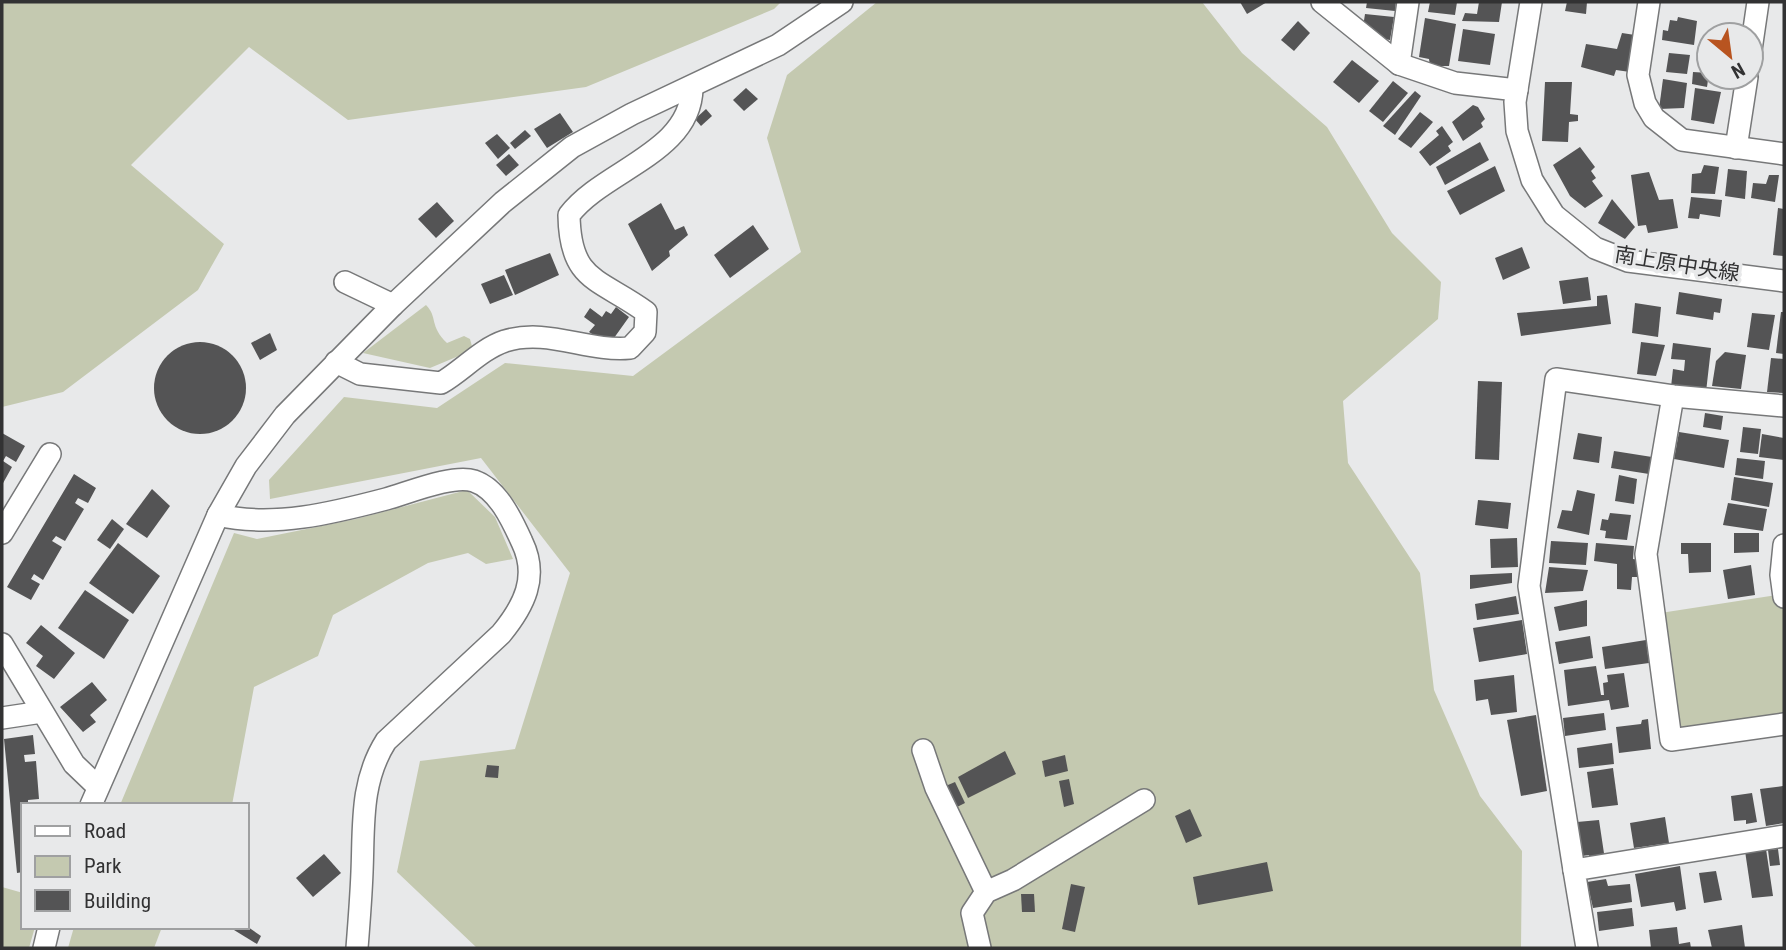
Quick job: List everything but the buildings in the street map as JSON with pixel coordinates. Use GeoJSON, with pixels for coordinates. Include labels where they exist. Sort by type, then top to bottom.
{"type":"FeatureCollection","features":[{"type":"Feature","properties":{"kind":"street"},"geometry":{"type":"LineString","coordinates":[[94,796],[218,515],[246,467],[285,415],[393,305],[503,202],[572,147],[632,114],[692,88],[778,45],[842,2]]}},
{"type":"Feature","properties":{"kind":"street"},"geometry":{"type":"LineString","coordinates":[[1322,2],[1399,64],[1455,82],[1517,90]]}},
{"type":"Feature","properties":{"kind":"street"},"geometry":{"type":"LineString","coordinates":[[1399,64],[1408,2]]}},
{"type":"Feature","properties":{"kind":"street","name":"南上原中央線"},"geometry":{"type":"LineString","coordinates":[[1531,2],[1517,90],[1517,131],[1529,173],[1554,215],[1595,248],[1628,261],[1784,281]]}},
{"type":"Feature","properties":{"kind":"street"},"geometry":{"type":"LineString","coordinates":[[1649,2],[1638,75],[1650,110],[1665,130],[1682,140],[1784,154]]}},
{"type":"Feature","properties":{"kind":"street"},"geometry":{"type":"LineString","coordinates":[[1755,21],[1758,2]]}},
{"type":"Feature","properties":{"kind":"street"},"geometry":{"type":"LineString","coordinates":[[336,362],[360,374],[440,383],[503,341],[526,337],[561,338],[613,350],[630,348],[645,332],[646,312],[616,291],[586,276],[574,257],[569,215],[590,192],[656,149],[676,130],[692,108],[692,88]]}},
{"type":"Feature","properties":{"kind":"street"},"geometry":{"type":"LineString","coordinates":[[1736,148],[1745,91]]}},
{"type":"Feature","properties":{"kind":"street"},"geometry":{"type":"LineString","coordinates":[[345,282],[393,305]]}},
{"type":"Feature","properties":{"kind":"street"},"geometry":{"type":"LineString","coordinates":[[1587,948],[1529,586],[1556,379],[1673,396],[1784,406]]}},
{"type":"Feature","properties":{"kind":"street"},"geometry":{"type":"LineString","coordinates":[[1673,396],[1646,554],[1671,740],[1784,724]]}},
{"type":"Feature","properties":{"kind":"street"},"geometry":{"type":"LineString","coordinates":[[2,533],[50,454]]}},
{"type":"Feature","properties":{"kind":"street"},"geometry":{"type":"LineString","coordinates":[[218,515],[247,521],[274,521],[382,500],[463,479],[476,482],[493,493],[526,551],[528,583],[524,603],[515,617],[502,634],[386,741],[377,755],[368,777],[364,804],[357,948]]}},
{"type":"Feature","properties":{"kind":"street"},"geometry":{"type":"LineString","coordinates":[[1784,545],[1781,575],[1784,597]]}},
{"type":"Feature","properties":{"kind":"street"},"geometry":{"type":"LineString","coordinates":[[2,644],[94,796]]}},
{"type":"Feature","properties":{"kind":"street"},"geometry":{"type":"LineString","coordinates":[[2,718],[42,712]]}},
{"type":"Feature","properties":{"kind":"street"},"geometry":{"type":"LineString","coordinates":[[923,750],[936,788],[986,892]]}},
{"type":"Feature","properties":{"kind":"street"},"geometry":{"type":"LineString","coordinates":[[980,948],[972,913],[986,892],[1013,880],[1144,800]]}},
{"type":"Feature","properties":{"kind":"street"},"geometry":{"type":"LineString","coordinates":[[1574,870],[1784,836]]}},
{"type":"Feature","properties":{"kind":"street"},"geometry":{"type":"LineString","coordinates":[[44,948],[49,929]]}},
{"type":"Feature","properties":{"kind":"green space"},"geometry":{"type":"Polygon","coordinates":[[[2,2],[781,2],[774,9],[586,87],[348,120],[249,47],[131,165],[224,244],[198,290],[63,392],[2,407],[2,2]]]}},
{"type":"Feature","properties":{"kind":"green space"},"geometry":{"type":"Polygon","coordinates":[[[877,2],[1202,2],[1242,53],[1327,127],[1392,233],[1441,282],[1438,319],[1343,401],[1348,463],[1420,573],[1434,690],[1480,796],[1522,851],[1521,948],[477,948],[397,872],[420,761],[515,749],[570,573],[481,458],[270,499],[269,480],[344,397],[437,408],[505,363],[633,376],[801,252],[767,138],[787,75],[877,2]]]}},
{"type":"Feature","properties":{"kind":"green space"},"geometry":{"type":"Polygon","coordinates":[[[426,305],[438,332],[447,343],[464,336],[470,339],[473,350],[430,368],[363,353],[426,305]]]}},
{"type":"Feature","properties":{"kind":"green space"},"geometry":{"type":"Polygon","coordinates":[[[467,490],[495,517],[513,559],[486,564],[468,553],[428,563],[333,615],[318,656],[254,687],[232,803],[121,803],[234,533],[257,539],[356,519],[467,490]]]}},
{"type":"Feature","properties":{"kind":"green space"},"geometry":{"type":"Polygon","coordinates":[[[1784,594],[1784,724],[1671,740],[1654,614],[1784,594]]]}},
{"type":"Feature","properties":{"kind":"green space"},"geometry":{"type":"Polygon","coordinates":[[[2,887],[21,892],[21,929],[34,929],[29,948],[2,948],[2,887]]]}},
{"type":"Feature","properties":{"kind":"green space"},"geometry":{"type":"Polygon","coordinates":[[[73,929],[161,929],[154,948],[68,948],[73,929]]]}}]}
